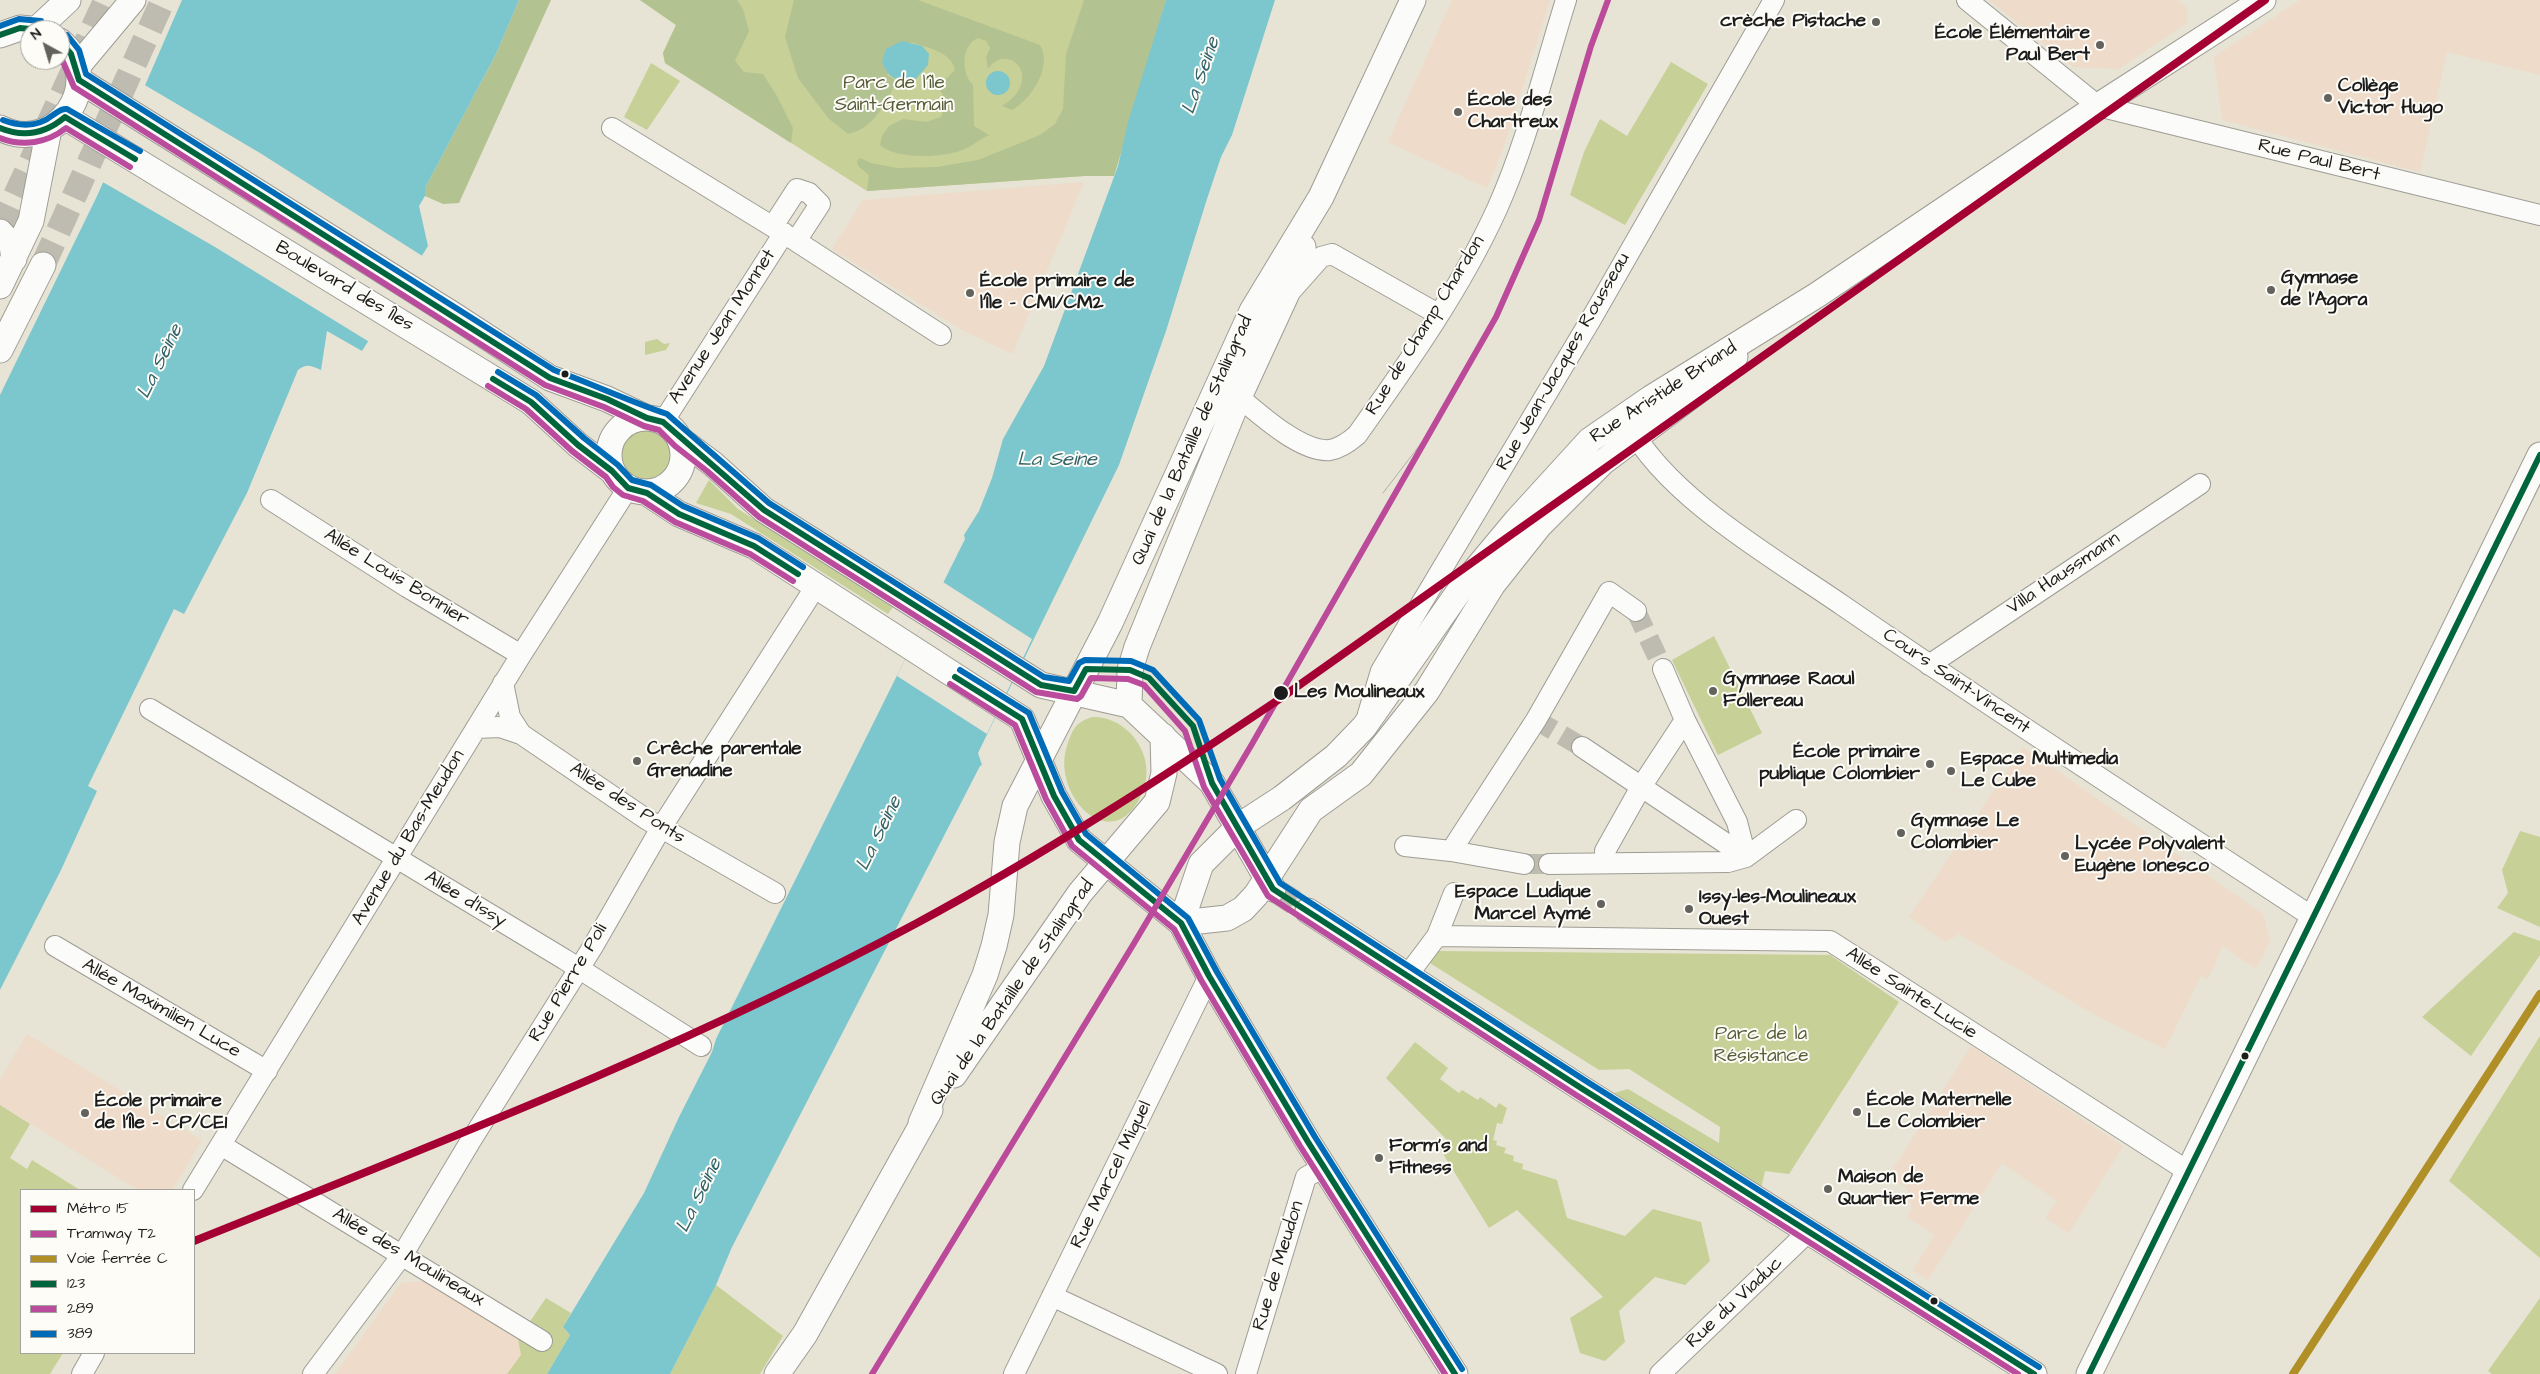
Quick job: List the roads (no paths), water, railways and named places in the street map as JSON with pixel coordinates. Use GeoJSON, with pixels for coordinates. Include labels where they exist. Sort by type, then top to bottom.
{"type":"FeatureCollection","features":[{"type":"Feature","properties":{"kind":"main road"},"geometry":{"type":"LineString","coordinates":[[47,20],[68,0]]}},
{"type":"Feature","properties":{"kind":"main road"},"geometry":{"type":"LineString","coordinates":[[108,0],[126,0]]}},
{"type":"Feature","properties":{"kind":"main road"},"geometry":{"type":"LineString","coordinates":[[0,128],[21,135],[36,134],[57,123],[73,106],[78,74],[133,0]]}},
{"type":"Feature","properties":{"kind":"main road","name":"Quai de la Bataille de Stalingrad"},"geometry":{"type":"LineString","coordinates":[[1129,705],[1130,670],[1137,647],[1239,397],[1286,295],[1321,197],[1413,0]]}},
{"type":"Feature","properties":{"kind":"main road","name":"Rue Aristide Briand"},"geometry":{"type":"LineString","coordinates":[[1630,427],[1590,440],[1517,520],[1467,580],[1364,727],[1336,756],[1282,798],[1239,826],[1201,864],[1181,923],[1227,918],[1243,909],[1269,884],[1311,810],[1361,774],[1428,692],[1493,584],[1539,526],[1602,462],[1630,427],[1651,398],[1817,295],[2098,106],[2263,0]]}},
{"type":"Feature","properties":{"kind":"main road"},"geometry":{"type":"LineString","coordinates":[[1,28],[20,28]]}},
{"type":"Feature","properties":{"kind":"main road"},"geometry":{"type":"LineString","coordinates":[[70,53],[78,74]]}},
{"type":"Feature","properties":{"kind":"main road","name":"Boulevard des Îles"},"geometry":{"type":"LineString","coordinates":[[78,74],[126,110],[439,306],[550,378],[607,399],[655,420]]}},
{"type":"Feature","properties":{"kind":"main road"},"geometry":{"type":"LineString","coordinates":[[0,286],[31,221],[57,123]]}},
{"type":"Feature","properties":{"kind":"main road","name":"Boulevard des Îles"},"geometry":{"type":"LineString","coordinates":[[57,123],[110,144],[421,334],[531,402],[578,445],[629,484],[678,514],[754,546],[1022,719],[1040,758]]}},
{"type":"Feature","properties":{"kind":"main road","name":"Quai de la Bataille de Stalingrad"},"geometry":{"type":"LineString","coordinates":[[1074,691],[1161,513],[1252,311],[1321,197]]}},
{"type":"Feature","properties":{"kind":"main road"},"geometry":{"type":"LineString","coordinates":[[0,232],[12,245],[14,259]]}},
{"type":"Feature","properties":{"kind":"main road"},"geometry":{"type":"LineString","coordinates":[[0,350],[43,265]]}},
{"type":"Feature","properties":{"kind":"main road"},"geometry":{"type":"LineString","coordinates":[[681,440],[684,455],[681,469],[673,481],[661,490],[629,484],[609,458],[610,446],[615,434],[624,425],[635,419],[655,420],[673,429],[681,440],[713,464],[764,510],[1041,685],[1129,705],[1212,783],[1239,826],[1269,884]]}},
{"type":"Feature","properties":{"kind":"main road"},"geometry":{"type":"LineString","coordinates":[[2089,1374],[2540,455]]}},
{"type":"Feature","properties":{"kind":"main road"},"geometry":{"type":"LineString","coordinates":[[1074,691],[1040,758],[1054,796],[1075,834],[1089,850],[1181,923],[1209,976],[1324,1167],[1455,1374]]}},
{"type":"Feature","properties":{"kind":"main road"},"geometry":{"type":"LineString","coordinates":[[1106,863],[1157,802],[1164,773],[1163,736]]}},
{"type":"Feature","properties":{"kind":"main road","name":"Quai de la Bataille de Stalingrad"},"geometry":{"type":"LineString","coordinates":[[921,1123],[984,975],[994,946],[1001,916],[1011,819],[1015,806],[1040,758]]}},
{"type":"Feature","properties":{"kind":"main road","name":"Quai de la Bataille de Stalingrad"},"geometry":{"type":"LineString","coordinates":[[777,1374],[804,1334],[921,1123],[1051,933],[1080,893],[1106,863]]}},
{"type":"Feature","properties":{"kind":"main road"},"geometry":{"type":"LineString","coordinates":[[1308,911],[1407,976],[2034,1374]]}},
{"type":"Feature","properties":{"kind":"main road","name":"Quai de la Bataille de Stalingrad"},"geometry":{"type":"LineString","coordinates":[[789,1374],[804,1334]]}},
{"type":"Feature","properties":{"kind":"street","name":"Rue de Champ Chardon"},"geometry":{"type":"LineString","coordinates":[[1239,397],[1277,427],[1310,446],[1328,450],[1347,444],[1357,435],[1390,388],[1475,254],[1514,168],[1566,0]]}},
{"type":"Feature","properties":{"kind":"street","name":"Rue Jean-Jacques Rousseau"},"geometry":{"type":"LineString","coordinates":[[1364,727],[1381,671],[1590,321],[1774,0]]}},
{"type":"Feature","properties":{"kind":"street"},"geometry":{"type":"LineString","coordinates":[[1967,0],[2098,106]]}},
{"type":"Feature","properties":{"kind":"street","name":"Rue Paul Bert"},"geometry":{"type":"LineString","coordinates":[[2098,106],[2540,215]]}},
{"type":"Feature","properties":{"kind":"street"},"geometry":{"type":"LineString","coordinates":[[612,128],[784,233],[941,335]]}},
{"type":"Feature","properties":{"kind":"street","name":"Avenue Jean Monnet"},"geometry":{"type":"LineString","coordinates":[[655,420],[784,233]]}},
{"type":"Feature","properties":{"kind":"street"},"geometry":{"type":"LineString","coordinates":[[1286,295],[1321,257],[1332,254],[1438,314]]}},
{"type":"Feature","properties":{"kind":"street","name":"Cours Saint-Vincent"},"geometry":{"type":"LineString","coordinates":[[1630,427],[1645,453],[1704,509],[1929,665],[2314,918]]}},
{"type":"Feature","properties":{"kind":"street","name":"Avenue du Bas-Meudon"},"geometry":{"type":"LineString","coordinates":[[194,1189],[268,1071],[503,684],[629,484]]}},
{"type":"Feature","properties":{"kind":"street","name":"Villa Haussmann"},"geometry":{"type":"LineString","coordinates":[[1929,665],[2200,484]]}},
{"type":"Feature","properties":{"kind":"street","name":"Allée Louis Bonnier"},"geometry":{"type":"LineString","coordinates":[[271,500],[407,587],[521,655]]}},
{"type":"Feature","properties":{"kind":"street","name":"Rue Pierre Poli"},"geometry":{"type":"LineString","coordinates":[[313,1374],[403,1254],[470,1142],[579,968],[661,828],[816,586]]}},
{"type":"Feature","properties":{"kind":"street"},"geometry":{"type":"LineString","coordinates":[[1451,852],[1536,720],[1609,592],[1636,611]]}},
{"type":"Feature","properties":{"kind":"street"},"geometry":{"type":"LineString","coordinates":[[1663,669],[1685,720],[1737,822],[1746,857]]}},
{"type":"Feature","properties":{"kind":"street"},"geometry":{"type":"LineString","coordinates":[[503,684],[510,717],[521,734]]}},
{"type":"Feature","properties":{"kind":"street","name":"Allée d'Issy"},"geometry":{"type":"LineString","coordinates":[[150,709],[397,860],[579,968],[701,1046]]}},
{"type":"Feature","properties":{"kind":"street"},"geometry":{"type":"LineString","coordinates":[[1582,865],[1605,851],[1641,787],[1685,720]]}},
{"type":"Feature","properties":{"kind":"street","name":"Allée des Ponts"},"geometry":{"type":"LineString","coordinates":[[476,728],[500,727],[521,734],[661,828],[774,894]]}},
{"type":"Feature","properties":{"kind":"street"},"geometry":{"type":"LineString","coordinates":[[1582,747],[1746,857]]}},
{"type":"Feature","properties":{"kind":"street"},"geometry":{"type":"LineString","coordinates":[[1549,864],[1728,862],[1746,857],[1796,820]]}},
{"type":"Feature","properties":{"kind":"street"},"geometry":{"type":"LineString","coordinates":[[1405,846],[1524,864]]}},
{"type":"Feature","properties":{"kind":"street"},"geometry":{"type":"LineString","coordinates":[[1605,851],[1624,864]]}},
{"type":"Feature","properties":{"kind":"street"},"geometry":{"type":"LineString","coordinates":[[1407,976],[1437,936],[1454,893]]}},
{"type":"Feature","properties":{"kind":"street","name":"Allée Sainte-Lucie"},"geometry":{"type":"LineString","coordinates":[[1437,936],[1830,941],[2189,1172]]}},
{"type":"Feature","properties":{"kind":"street","name":"Allée Maximilien Luce"},"geometry":{"type":"LineString","coordinates":[[55,946],[268,1071]]}},
{"type":"Feature","properties":{"kind":"street","name":"Rue Marcel Miquel"},"geometry":{"type":"LineString","coordinates":[[1014,1374],[1209,976]]}},
{"type":"Feature","properties":{"kind":"street","name":"Allée des Moulineaux"},"geometry":{"type":"LineString","coordinates":[[221,1145],[403,1254],[542,1341]]}},
{"type":"Feature","properties":{"kind":"street","name":"Rue de Meudon"},"geometry":{"type":"LineString","coordinates":[[1246,1374],[1306,1177],[1324,1167]]}},
{"type":"Feature","properties":{"kind":"street","name":"Rue du Viaduc"},"geometry":{"type":"LineString","coordinates":[[1660,1374],[1809,1231]]}},
{"type":"Feature","properties":{"kind":"street"},"geometry":{"type":"LineString","coordinates":[[1052,1296],[1217,1374]]}},
{"type":"Feature","properties":{"kind":"water","name":"La Seine"},"geometry":{"type":"Polygon","coordinates":[[[182,0],[519,0],[496,54],[425,188],[425,196],[419,206],[428,246],[362,351],[327,331],[321,370],[307,366],[298,370],[247,493],[184,614],[174,609],[88,786],[97,791],[61,870],[0,990],[0,395],[98,194],[182,0]]]}},
{"type":"Feature","properties":{"kind":"water","name":"La Seine"},"geometry":{"type":"Polygon","coordinates":[[[1166,0],[1275,0],[1232,135],[1221,157],[1166,331],[1119,465],[978,753],[982,765],[732,1247],[716,1285],[670,1374],[547,1374],[570,1335],[563,1327],[644,1193],[712,1052],[716,1039],[965,539],[964,535],[979,511],[992,478],[1003,439],[1044,366],[1118,166],[1128,122],[1166,0]]]}},
{"type":"Feature","properties":{"kind":"water"},"geometry":{"type":"Polygon","coordinates":[[[902,41],[922,46],[929,54],[928,65],[914,81],[894,78],[887,72],[882,62],[886,49],[902,41]]]}},
{"type":"Feature","properties":{"kind":"water"},"geometry":{"type":"Polygon","coordinates":[[[998,71],[1007,74],[1010,83],[1007,92],[998,95],[989,92],[986,83],[989,74],[998,71]]]}},
{"type":"Feature","properties":{"kind":"tunnel"},"geometry":{"type":"LineString","coordinates":[[0,229],[106,0]]}},
{"type":"Feature","properties":{"kind":"tunnel"},"geometry":{"type":"LineString","coordinates":[[43,265],[163,0]]}},
{"type":"Feature","properties":{"kind":"tunnel"},"geometry":{"type":"LineString","coordinates":[[1636,611],[1663,669]]}},
{"type":"Feature","properties":{"kind":"tunnel"},"geometry":{"type":"LineString","coordinates":[[1536,720],[1582,747]]}},
{"type":"Feature","properties":{"kind":"tunnel"},"geometry":{"type":"LineString","coordinates":[[1524,864],[1549,864]]}},
{"type":"Feature","properties":{"kind":"tunnel"},"geometry":{"type":"LineString","coordinates":[[1273,889],[1308,911]]}},
{"type":"Feature","properties":{"kind":"tram line","name":"T2"},"geometry":{"type":"LineString","coordinates":[[872,1374],[1133,945],[1252,744],[1496,317],[1539,220],[1591,46],[1608,0]]}},
{"type":"Feature","properties":{"kind":"tram line"},"geometry":{"type":"LineString","coordinates":[[1383,493],[1429,433]]}},
{"type":"Feature","properties":{"kind":"metro line","name":"15"},"geometry":{"type":"LineString","coordinates":[[195,1241],[560,1092],[740,1012],[829,969],[917,923],[1056,843],[1281,698],[2265,0]]}},
{"type":"Feature","properties":{"kind":"rail line","name":"C"},"geometry":{"type":"LineString","coordinates":[[2293,1374],[2540,994]]}},
{"type":"Feature","properties":{"kind":"place","name":"crèche Pistache"},"geometry":{"type":"Point","coordinates":[1876,22]}},
{"type":"Feature","properties":{"kind":"place","name":"École Élémentaire Paul Bert"},"geometry":{"type":"Point","coordinates":[2100,45]}},
{"type":"Feature","properties":{"kind":"place","name":"Collège Victor Hugo"},"geometry":{"type":"Point","coordinates":[2328,98]}},
{"type":"Feature","properties":{"kind":"place","name":"École des Chartreux"},"geometry":{"type":"Point","coordinates":[1458,112]}},
{"type":"Feature","properties":{"kind":"place","name":"Gymnase de l'Agora"},"geometry":{"type":"Point","coordinates":[2271,290]}},
{"type":"Feature","properties":{"kind":"place","name":"École primaire de l'Île - CM1/CM2"},"geometry":{"type":"Point","coordinates":[970,293]}},
{"type":"Feature","properties":{"kind":"place","name":"Gymnase Raoul Follereau"},"geometry":{"type":"Point","coordinates":[1713,691]}},
{"type":"Feature","properties":{"kind":"place","name":"Les Moulineaux"},"geometry":{"type":"Point","coordinates":[1281,693]}},
{"type":"Feature","properties":{"kind":"place","name":"Crêche parentale Grenadine"},"geometry":{"type":"Point","coordinates":[637,761]}},
{"type":"Feature","properties":{"kind":"place","name":"École primaire publique Colombier"},"geometry":{"type":"Point","coordinates":[1930,764]}},
{"type":"Feature","properties":{"kind":"place","name":"Espace Multimedia Le Cube"},"geometry":{"type":"Point","coordinates":[1951,771]}},
{"type":"Feature","properties":{"kind":"place","name":"Gymnase Le Colombier"},"geometry":{"type":"Point","coordinates":[1901,833]}},
{"type":"Feature","properties":{"kind":"place","name":"Lycée Polyvalent Eugène Ionesco"},"geometry":{"type":"Point","coordinates":[2065,856]}},
{"type":"Feature","properties":{"kind":"place","name":"Espace Ludique Marcel Aymé"},"geometry":{"type":"Point","coordinates":[1601,904]}},
{"type":"Feature","properties":{"kind":"place","name":"Issy-les-Moulineaux Ouest"},"geometry":{"type":"Point","coordinates":[1689,909]}},
{"type":"Feature","properties":{"kind":"place","name":"École Maternelle Le Colombier"},"geometry":{"type":"Point","coordinates":[1857,1112]}},
{"type":"Feature","properties":{"kind":"place","name":"École primaire de l'Île - CP/CE1"},"geometry":{"type":"Point","coordinates":[85,1113]}},
{"type":"Feature","properties":{"kind":"place","name":"Form's and Fitness"},"geometry":{"type":"Point","coordinates":[1379,1158]}},
{"type":"Feature","properties":{"kind":"place","name":"Maison de Quartier Ferme"},"geometry":{"type":"Point","coordinates":[1828,1189]}},
{"type":"Feature","properties":{"kind":"park label","name":"Parc de l'île Saint-Germain"},"geometry":{"type":"Point","coordinates":[894,95]}},
{"type":"Feature","properties":{"kind":"park label","name":"Parc de la Résistance"},"geometry":{"type":"Point","coordinates":[1761,1046]}}]}
